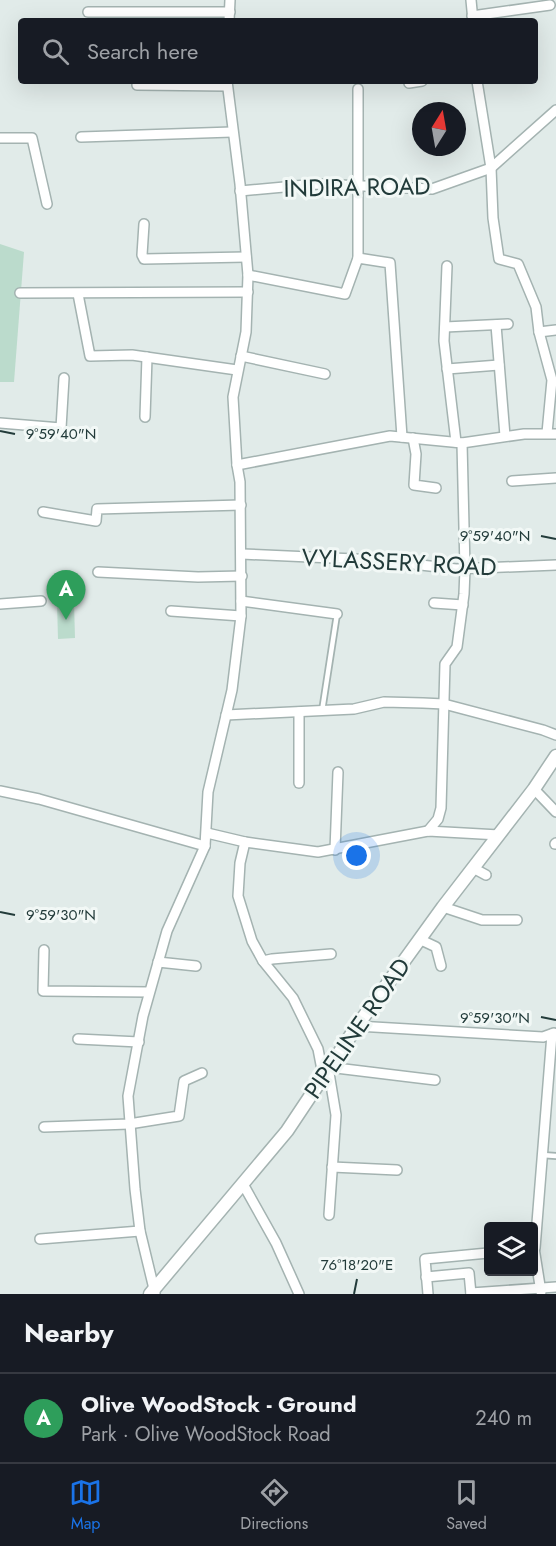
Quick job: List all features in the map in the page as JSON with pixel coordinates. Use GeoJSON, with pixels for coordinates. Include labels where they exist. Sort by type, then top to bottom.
{"type":"FeatureCollection","features":[{"type":"Feature","properties":{"kind":"street"},"geometry":{"type":"LineString","coordinates":[[88,12],[230,16],[230,0]]}},
{"type":"Feature","properties":{"kind":"street"},"geometry":{"type":"LineString","coordinates":[[471,0],[472,18],[550,5]]}},
{"type":"Feature","properties":{"kind":"street"},"geometry":{"type":"LineString","coordinates":[[137,85],[182,84]]}},
{"type":"Feature","properties":{"kind":"street"},"geometry":{"type":"LineString","coordinates":[[153,1293],[140,1232],[128,1096],[149,992],[167,931],[205,846],[208,792],[232,690],[242,601],[240,482],[233,397],[246,332],[248,275],[227,84]]}},
{"type":"Feature","properties":{"kind":"street"},"geometry":{"type":"LineString","coordinates":[[237,465],[390,436],[459,443],[505,436],[551,433],[552,380],[539,332],[536,307],[518,264],[499,259],[493,218],[491,168],[477,84]]}},
{"type":"Feature","properties":{"kind":"street"},"geometry":{"type":"LineString","coordinates":[[248,275],[345,294],[358,258],[358,89]]}},
{"type":"Feature","properties":{"kind":"street","name":"INDIRA ROAD"},"geometry":{"type":"LineString","coordinates":[[240,191],[317,184],[432,189],[491,168],[556,110]]}},
{"type":"Feature","properties":{"kind":"street"},"geometry":{"type":"LineString","coordinates":[[81,137],[232,132]]}},
{"type":"Feature","properties":{"kind":"street"},"geometry":{"type":"LineString","coordinates":[[0,138],[32,138],[47,204]]}},
{"type":"Feature","properties":{"kind":"street"},"geometry":{"type":"LineString","coordinates":[[144,224],[142,255],[144,259],[246,257]]}},
{"type":"Feature","properties":{"kind":"street"},"geometry":{"type":"LineString","coordinates":[[358,258],[390,263],[402,437]]}},
{"type":"Feature","properties":{"kind":"street"},"geometry":{"type":"LineString","coordinates":[[428,831],[438,819],[441,808],[445,664],[457,647],[465,569],[459,443],[447,369],[445,327],[447,266]]}},
{"type":"Feature","properties":{"kind":"street"},"geometry":{"type":"LineString","coordinates":[[20,294],[248,292]]}},
{"type":"Feature","properties":{"kind":"street"},"geometry":{"type":"LineString","coordinates":[[78,294],[90,356],[147,357],[237,370]]}},
{"type":"Feature","properties":{"kind":"street"},"geometry":{"type":"LineString","coordinates":[[445,327],[508,324]]}},
{"type":"Feature","properties":{"kind":"street"},"geometry":{"type":"LineString","coordinates":[[496,325],[505,436]]}},
{"type":"Feature","properties":{"kind":"street"},"geometry":{"type":"LineString","coordinates":[[539,332],[556,330]]}},
{"type":"Feature","properties":{"kind":"street"},"geometry":{"type":"LineString","coordinates":[[241,356],[326,374]]}},
{"type":"Feature","properties":{"kind":"street"},"geometry":{"type":"LineString","coordinates":[[145,417],[147,357]]}},
{"type":"Feature","properties":{"kind":"street"},"geometry":{"type":"LineString","coordinates":[[447,369],[499,365]]}},
{"type":"Feature","properties":{"kind":"street"},"geometry":{"type":"LineString","coordinates":[[0,423],[61,428],[64,378]]}},
{"type":"Feature","properties":{"kind":"street"},"geometry":{"type":"LineString","coordinates":[[413,438],[416,454],[414,485],[436,488]]}},
{"type":"Feature","properties":{"kind":"street"},"geometry":{"type":"LineString","coordinates":[[512,481],[556,478]]}},
{"type":"Feature","properties":{"kind":"street"},"geometry":{"type":"LineString","coordinates":[[43,512],[96,521],[97,509],[241,506]]}},
{"type":"Feature","properties":{"kind":"street","name":"VYLASSERY ROAD"},"geometry":{"type":"LineString","coordinates":[[242,554],[377,560],[465,569],[556,565]]}},
{"type":"Feature","properties":{"kind":"street"},"geometry":{"type":"LineString","coordinates":[[98,572],[198,577],[242,576]]}},
{"type":"Feature","properties":{"kind":"street"},"geometry":{"type":"LineString","coordinates":[[0,604],[41,601]]}},
{"type":"Feature","properties":{"kind":"street"},"geometry":{"type":"LineString","coordinates":[[242,601],[337,614]]}},
{"type":"Feature","properties":{"kind":"street"},"geometry":{"type":"LineString","coordinates":[[434,603],[463,605]]}},
{"type":"Feature","properties":{"kind":"street"},"geometry":{"type":"LineString","coordinates":[[171,611],[241,616]]}},
{"type":"Feature","properties":{"kind":"street"},"geometry":{"type":"LineString","coordinates":[[226,715],[354,710],[384,702],[444,704],[556,735]]}},
{"type":"Feature","properties":{"kind":"street"},"geometry":{"type":"LineString","coordinates":[[299,712],[299,783]]}},
{"type":"Feature","properties":{"kind":"street","name":"PIPELINE ROAD"},"geometry":{"type":"LineString","coordinates":[[153,1293],[287,1131],[326,1071],[419,939],[534,789],[556,756]]}},
{"type":"Feature","properties":{"kind":"street"},"geometry":{"type":"LineString","coordinates":[[335,850],[338,772]]}},
{"type":"Feature","properties":{"kind":"street"},"geometry":{"type":"LineString","coordinates":[[534,789],[556,812]]}},
{"type":"Feature","properties":{"kind":"street"},"geometry":{"type":"LineString","coordinates":[[0,791],[39,799],[205,846]]}},
{"type":"Feature","properties":{"kind":"street"},"geometry":{"type":"LineString","coordinates":[[207,833],[245,842],[318,852],[392,836],[428,831],[499,835]]}},
{"type":"Feature","properties":{"kind":"street"},"geometry":{"type":"LineString","coordinates":[[245,842],[240,863],[238,896],[252,941],[263,962],[293,998],[318,1049],[326,1071],[336,1115],[329,1215]]}},
{"type":"Feature","properties":{"kind":"street"},"geometry":{"type":"LineString","coordinates":[[473,868],[486,875]]}},
{"type":"Feature","properties":{"kind":"street"},"geometry":{"type":"LineString","coordinates":[[443,907],[482,920],[517,920]]}},
{"type":"Feature","properties":{"kind":"street"},"geometry":{"type":"LineString","coordinates":[[419,939],[436,947],[441,966]]}},
{"type":"Feature","properties":{"kind":"street"},"geometry":{"type":"LineString","coordinates":[[44,950],[43,991],[149,992]]}},
{"type":"Feature","properties":{"kind":"street"},"geometry":{"type":"LineString","coordinates":[[263,962],[272,959],[331,954]]}},
{"type":"Feature","properties":{"kind":"street"},"geometry":{"type":"LineString","coordinates":[[158,962],[196,966]]}},
{"type":"Feature","properties":{"kind":"street"},"geometry":{"type":"LineString","coordinates":[[357,1026],[543,1037],[554,1033],[536,1222]]}},
{"type":"Feature","properties":{"kind":"street"},"geometry":{"type":"LineString","coordinates":[[78,1039],[139,1042]]}},
{"type":"Feature","properties":{"kind":"street"},"geometry":{"type":"LineString","coordinates":[[326,1071],[435,1080]]}},
{"type":"Feature","properties":{"kind":"street"},"geometry":{"type":"LineString","coordinates":[[44,1127],[129,1124],[179,1116],[184,1081],[202,1073]]}},
{"type":"Feature","properties":{"kind":"street"},"geometry":{"type":"LineString","coordinates":[[332,1167],[397,1170]]}},
{"type":"Feature","properties":{"kind":"street"},"geometry":{"type":"LineString","coordinates":[[243,1184],[276,1244],[299,1294]]}},
{"type":"Feature","properties":{"kind":"street"},"geometry":{"type":"LineString","coordinates":[[40,1239],[140,1232]]}},
{"type":"Feature","properties":{"kind":"street"},"geometry":{"type":"LineString","coordinates":[[428,1294],[425,1259],[484,1253]]}},
{"type":"Feature","properties":{"kind":"street"},"geometry":{"type":"LineString","coordinates":[[426,1277],[469,1273],[471,1293],[540,1291],[556,1287]]}},
{"type":"Feature","properties":{"kind":"street"},"geometry":{"type":"LineString","coordinates":[[538,1276],[540,1291]]}},
{"type":"Feature","properties":{"kind":"lane"},"geometry":{"type":"LineString","coordinates":[[322,711],[337,614]]}},
{"type":"Feature","properties":{"kind":"lane"},"geometry":{"type":"LineString","coordinates":[[542,1155],[556,1156]]}},
{"type":"Feature","properties":{"kind":"green space"},"geometry":{"type":"Polygon","coordinates":[[[0,244],[24,252],[14,382],[0,382],[0,244]]]}},
{"type":"Feature","properties":{"kind":"green space"},"geometry":{"type":"Polygon","coordinates":[[[74,602],[75,638],[58,639],[57,603],[74,602]]]}},
{"type":"Feature","properties":{"kind":"place","name":"Olive WoodStock - Ground"},"geometry":{"type":"Point","coordinates":[66,620]}}]}
